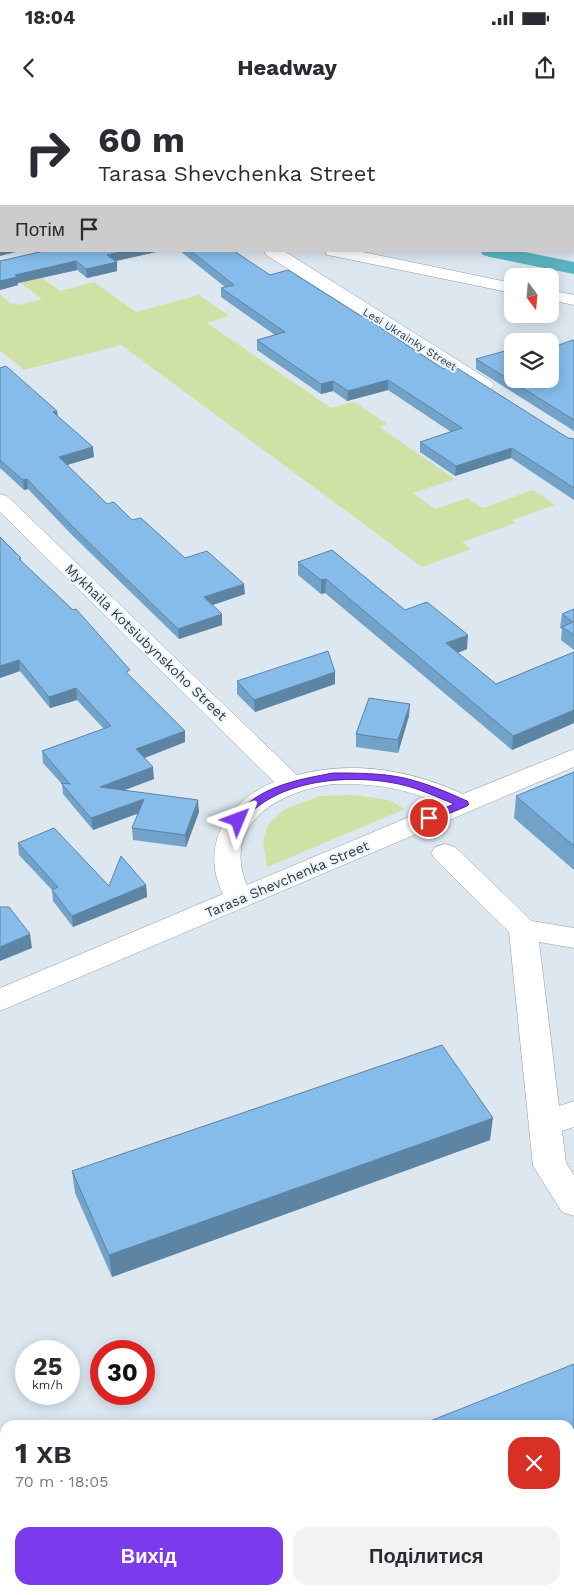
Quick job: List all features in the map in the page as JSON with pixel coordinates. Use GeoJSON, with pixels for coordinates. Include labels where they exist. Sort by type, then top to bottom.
{"type":"FeatureCollection","features":[{"type":"Feature","properties":{"kind":"main road","name":"Lesi Ukrainky Street"},"geometry":{"type":"LineString","coordinates":[[274,252],[502,397]]}},
{"type":"Feature","properties":{"kind":"main road"},"geometry":{"type":"LineString","coordinates":[[338,252],[504,286]]}},
{"type":"Feature","properties":{"kind":"main road"},"geometry":{"type":"LineString","coordinates":[[559,298],[574,300]]}},
{"type":"Feature","properties":{"kind":"main road","name":"Mykhaila Kotsiubynskoho Street"},"geometry":{"type":"LineString","coordinates":[[0,500],[292,784]]}},
{"type":"Feature","properties":{"kind":"main road","name":"Tarasa Shevchenka Street"},"geometry":{"type":"LineString","coordinates":[[0,1000],[574,757]]}},
{"type":"Feature","properties":{"kind":"main road"},"geometry":{"type":"LineString","coordinates":[[240,899],[229,876],[227,853],[233,829],[244,812],[266,796],[292,784],[333,776],[368,777],[403,782],[436,792],[463,804]]}},
{"type":"Feature","properties":{"kind":"main road"},"geometry":{"type":"LineString","coordinates":[[445,853],[523,930],[559,1119],[550,1166],[574,1202]]}},
{"type":"Feature","properties":{"kind":"main road"},"geometry":{"type":"LineString","coordinates":[[523,930],[574,938]]}},
{"type":"Feature","properties":{"kind":"green space"},"geometry":{"type":"Polygon","coordinates":[[[26,266],[60,291],[94,282],[136,312],[199,295],[229,316],[207,323],[331,408],[354,402],[387,424],[379,427],[455,479],[413,493],[435,509],[468,498],[483,508],[533,490],[555,505],[512,520],[516,523],[462,542],[471,549],[422,567],[121,345],[24,370],[0,352],[0,294],[11,304],[15,303],[18,305],[42,299],[5,271],[26,266]]]}},
{"type":"Feature","properties":{"kind":"green space"},"geometry":{"type":"Polygon","coordinates":[[[355,795],[389,800],[405,809],[267,867],[263,842],[268,824],[285,809],[320,796],[355,795]]]}},
{"type":"Feature","properties":{"kind":"building"},"geometry":{"type":"Polygon","coordinates":[[[40,252],[119,252],[107,255],[117,262],[86,269],[76,261],[15,275],[17,277],[0,281],[0,261],[40,252]]]}},
{"type":"Feature","properties":{"kind":"building"},"geometry":{"type":"Polygon","coordinates":[[[192,252],[236,252],[270,275],[288,270],[363,316],[443,369],[454,366],[568,438],[574,439],[574,488],[512,448],[456,466],[420,442],[462,428],[388,380],[348,391],[333,381],[321,384],[257,340],[285,332],[221,288],[234,285],[192,252]]]}},
{"type":"Feature","properties":{"kind":"building"},"geometry":{"type":"Polygon","coordinates":[[[574,341],[574,420],[523,388],[559,388],[559,345],[574,341]]]}},
{"type":"Feature","properties":{"kind":"building"},"geometry":{"type":"Polygon","coordinates":[[[504,351],[504,376],[476,359],[504,351]]]}},
{"type":"Feature","properties":{"kind":"building"},"geometry":{"type":"Polygon","coordinates":[[[6,366],[57,411],[53,412],[93,447],[59,457],[107,504],[114,502],[132,520],[141,518],[185,558],[207,551],[244,584],[204,597],[222,614],[178,629],[72,526],[27,479],[23,480],[0,460],[0,368],[6,366]]]}},
{"type":"Feature","properties":{"kind":"building"},"geometry":{"type":"Polygon","coordinates":[[[0,537],[21,558],[19,559],[73,610],[76,609],[130,670],[126,672],[185,731],[136,749],[153,767],[100,787],[198,800],[185,835],[132,828],[144,799],[91,818],[61,783],[70,784],[42,751],[111,726],[76,688],[49,697],[19,660],[0,666],[0,537]]]}},
{"type":"Feature","properties":{"kind":"building"},"geometry":{"type":"Polygon","coordinates":[[[332,550],[405,610],[427,602],[468,635],[446,643],[496,684],[574,652],[574,710],[513,736],[326,579],[321,580],[298,562],[332,550]]]}},
{"type":"Feature","properties":{"kind":"building"},"geometry":{"type":"Polygon","coordinates":[[[574,609],[574,635],[562,627],[573,622],[562,614],[574,609]]]}},
{"type":"Feature","properties":{"kind":"building"},"geometry":{"type":"Polygon","coordinates":[[[328,651],[335,672],[254,700],[237,681],[328,651]]]}},
{"type":"Feature","properties":{"kind":"building"},"geometry":{"type":"Polygon","coordinates":[[[369,698],[410,704],[398,740],[356,734],[369,698]]]}},
{"type":"Feature","properties":{"kind":"building"},"geometry":{"type":"Polygon","coordinates":[[[574,772],[574,846],[516,796],[574,772]]]}},
{"type":"Feature","properties":{"kind":"building"},"geometry":{"type":"Polygon","coordinates":[[[54,828],[109,886],[121,856],[146,885],[72,916],[52,890],[58,887],[18,843],[54,828]]]}},
{"type":"Feature","properties":{"kind":"building"},"geometry":{"type":"Polygon","coordinates":[[[0,907],[9,907],[30,934],[0,947],[0,907]]]}},
{"type":"Feature","properties":{"kind":"building"},"geometry":{"type":"Polygon","coordinates":[[[442,1045],[493,1118],[109,1255],[72,1171],[442,1045]]]}},
{"type":"Feature","properties":{"kind":"building"},"geometry":{"type":"Polygon","coordinates":[[[574,1364],[574,1420],[433,1420],[574,1364]]]}},
{"type":"Feature","properties":{"kind":"waterway"},"geometry":{"type":"LineString","coordinates":[[495,252],[574,268]]}},
{"type":"Feature","properties":{"kind":"route"},"geometry":{"type":"LineString","coordinates":[[238,820],[244,812],[266,796],[292,784],[333,776],[368,777],[403,782],[436,792],[463,804],[429,818]]}}]}
